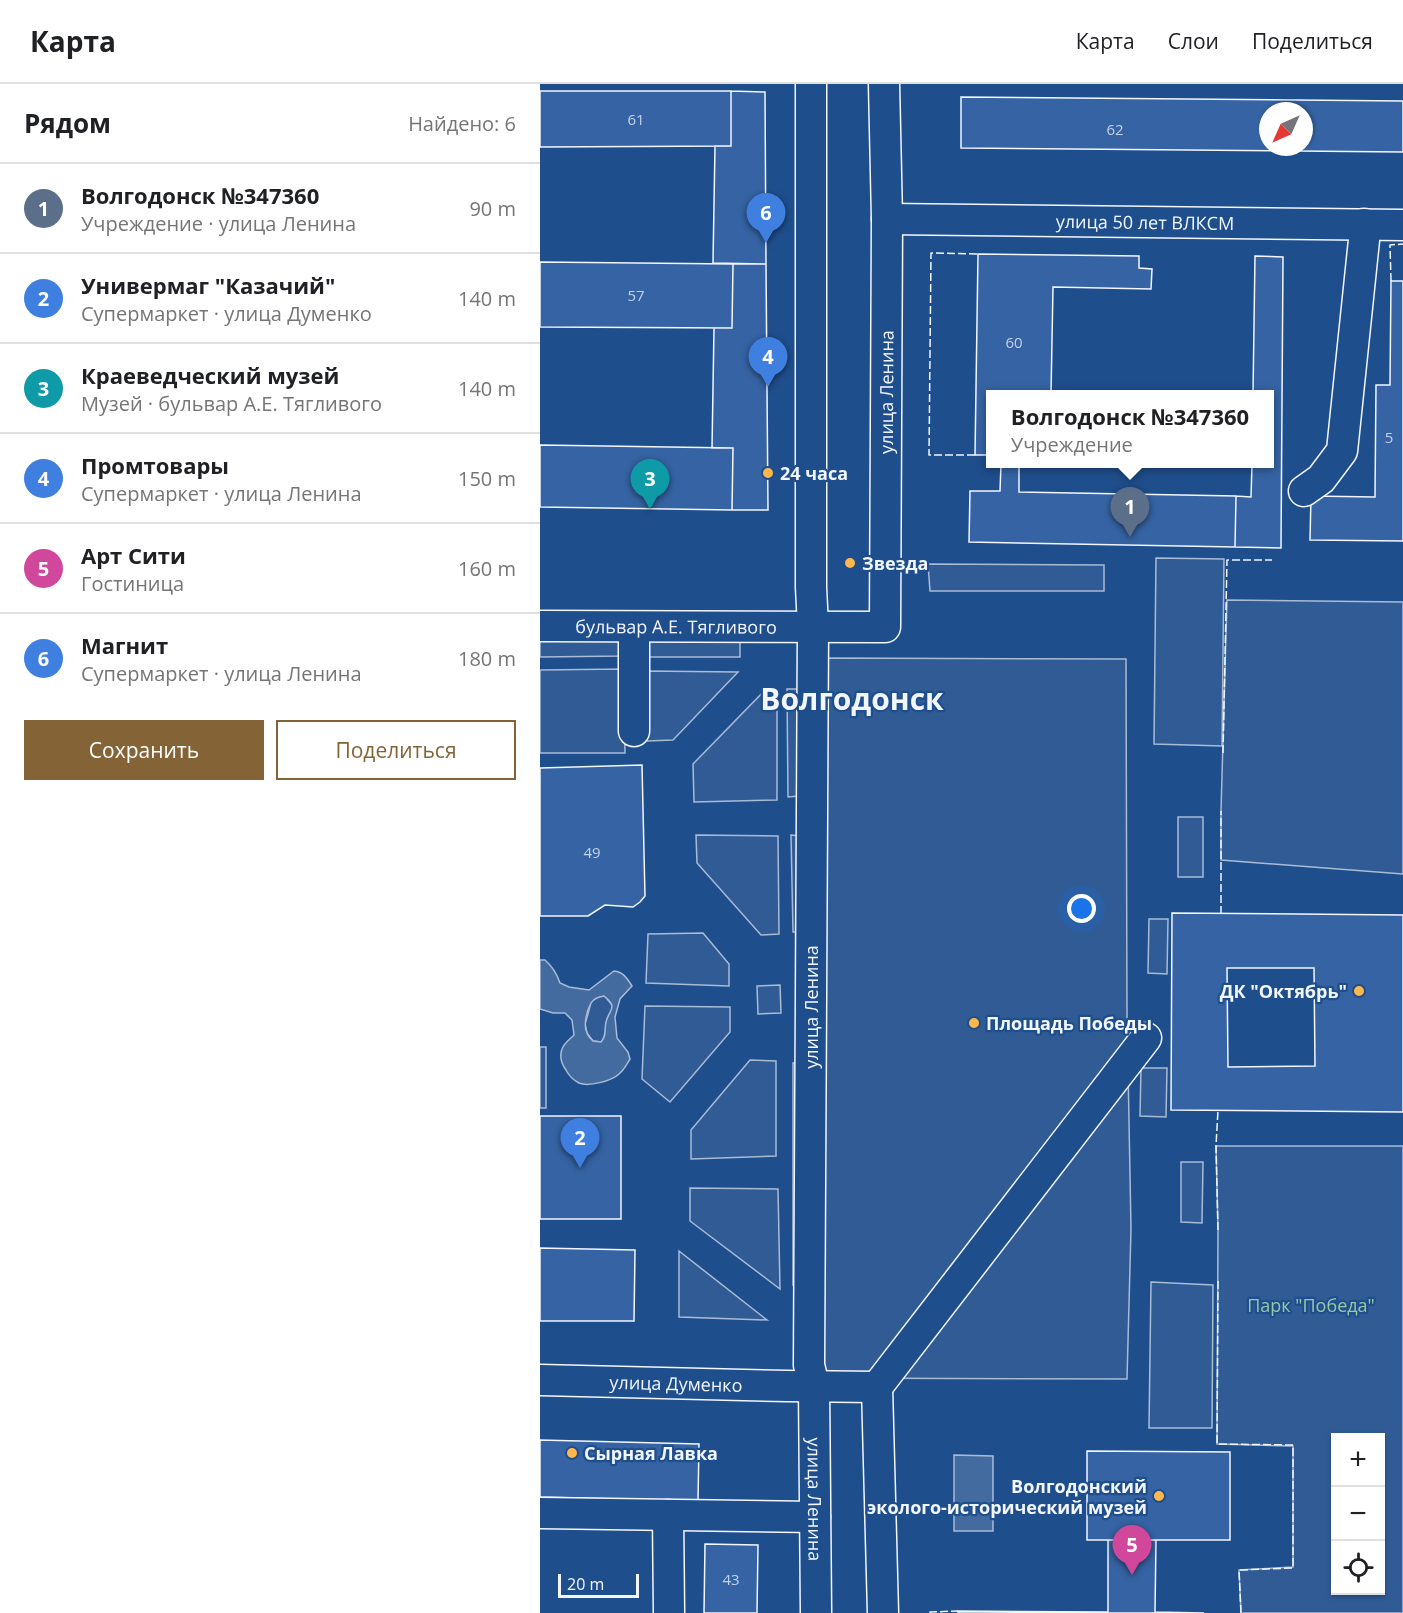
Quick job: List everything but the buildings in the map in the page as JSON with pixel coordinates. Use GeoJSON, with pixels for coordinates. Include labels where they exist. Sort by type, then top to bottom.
{"type":"FeatureCollection","features":[{"type":"Feature","properties":{"kind":"street","name":"улица Ленина"},"geometry":{"type":"LineString","coordinates":[[812,84],[813,627],[809,1365],[814,1386],[816,1613]]}},
{"type":"Feature","properties":{"kind":"street","name":"улица Ленина"},"geometry":{"type":"LineString","coordinates":[[813,627],[885,627],[887,219],[884,84]]}},
{"type":"Feature","properties":{"kind":"street","name":"улица 50 лет ВЛКСМ"},"geometry":{"type":"LineString","coordinates":[[887,219],[1403,225]]}},
{"type":"Feature","properties":{"kind":"street"},"geometry":{"type":"LineString","coordinates":[[1304,491],[1320,478],[1342,451],[1364,224]]}},
{"type":"Feature","properties":{"kind":"street","name":"бульвар А.Е. Тягливого"},"geometry":{"type":"LineString","coordinates":[[540,626],[813,627]]}},
{"type":"Feature","properties":{"kind":"street"},"geometry":{"type":"LineString","coordinates":[[634,627],[634,731]]}},
{"type":"Feature","properties":{"kind":"street"},"geometry":{"type":"LineString","coordinates":[[883,1613],[877,1387],[1146,1038]]}},
{"type":"Feature","properties":{"kind":"street","name":"улица Думенко"},"geometry":{"type":"LineString","coordinates":[[540,1380],[814,1386]]}},
{"type":"Feature","properties":{"kind":"street"},"geometry":{"type":"LineString","coordinates":[[814,1386],[877,1387]]}},
{"type":"Feature","properties":{"kind":"street"},"geometry":{"type":"LineString","coordinates":[[540,1513],[815,1517]]}},
{"type":"Feature","properties":{"kind":"street"},"geometry":{"type":"LineString","coordinates":[[668,1515],[669,1613]]}},
{"type":"Feature","properties":{"kind":"shaded area"},"geometry":{"type":"Polygon","coordinates":[[[1156,558],[1224,559],[1222,746],[1154,744],[1156,558]]]}},
{"type":"Feature","properties":{"kind":"shaded area"},"geometry":{"type":"Polygon","coordinates":[[[928,564],[1104,565],[1104,591],[930,591],[928,564]]]}},
{"type":"Feature","properties":{"kind":"shaded area"},"geometry":{"type":"Polygon","coordinates":[[[1227,600],[1403,602],[1403,874],[1221,860],[1227,600]]]}},
{"type":"Feature","properties":{"kind":"shaded area"},"geometry":{"type":"Polygon","coordinates":[[[540,638],[610,638],[622,647],[623,656],[540,657],[540,638]]]}},
{"type":"Feature","properties":{"kind":"shaded area"},"geometry":{"type":"Polygon","coordinates":[[[653,639],[740,642],[740,657],[644,657],[648,643],[653,639]]]}},
{"type":"Feature","properties":{"kind":"shaded area","name":"Площадь Победы"},"geometry":{"type":"Polygon","coordinates":[[[822,658],[1126,659],[1127,1013],[1131,1229],[1127,1379],[822,1378],[822,658]]]}},
{"type":"Feature","properties":{"kind":"shaded area"},"geometry":{"type":"Polygon","coordinates":[[[624,669],[625,753],[540,753],[540,670],[624,669]]]}},
{"type":"Feature","properties":{"kind":"shaded area"},"geometry":{"type":"Polygon","coordinates":[[[646,671],[738,672],[673,740],[647,741],[646,671]]]}},
{"type":"Feature","properties":{"kind":"shaded area"},"geometry":{"type":"Polygon","coordinates":[[[766,689],[777,689],[777,800],[694,802],[693,764],[766,689]]]}},
{"type":"Feature","properties":{"kind":"shaded area"},"geometry":{"type":"Polygon","coordinates":[[[787,689],[799,689],[799,796],[788,797],[787,689]]]}},
{"type":"Feature","properties":{"kind":"shaded area"},"geometry":{"type":"Polygon","coordinates":[[[1178,817],[1203,817],[1203,877],[1178,877],[1178,817]]]}},
{"type":"Feature","properties":{"kind":"shaded area"},"geometry":{"type":"Polygon","coordinates":[[[696,835],[778,836],[779,934],[761,935],[697,863],[696,835]]]}},
{"type":"Feature","properties":{"kind":"shaded area"},"geometry":{"type":"Polygon","coordinates":[[[791,835],[800,836],[800,932],[793,932],[791,835]]]}},
{"type":"Feature","properties":{"kind":"shaded area"},"geometry":{"type":"Polygon","coordinates":[[[1149,919],[1168,919],[1167,974],[1148,973],[1149,919]]]}},
{"type":"Feature","properties":{"kind":"shaded area"},"geometry":{"type":"Polygon","coordinates":[[[703,933],[729,964],[729,986],[646,983],[648,934],[703,933]]]}},
{"type":"Feature","properties":{"kind":"shaded area"},"geometry":{"type":"Polygon","coordinates":[[[540,960],[548,962],[560,983],[569,987],[589,990],[614,971],[622,974],[632,986],[620,999],[615,1017],[617,1038],[628,1052],[630,1059],[621,1072],[611,1079],[588,1084],[575,1081],[567,1072],[561,1057],[563,1047],[574,1035],[572,1020],[565,1013],[553,1013],[540,1009],[540,960]],[[604,996],[592,1001],[585,1022],[588,1035],[593,1041],[601,1042],[604,1037],[606,1022],[612,1009],[611,1003],[604,996]]]}},
{"type":"Feature","properties":{"kind":"shaded area"},"geometry":{"type":"Polygon","coordinates":[[[780,985],[781,1013],[758,1014],[757,986],[780,985]]]}},
{"type":"Feature","properties":{"kind":"shaded area"},"geometry":{"type":"Polygon","coordinates":[[[604,995],[613,1010],[606,1024],[605,1037],[601,1042],[593,1041],[587,1033],[585,1024],[591,1002],[604,995]]]}},
{"type":"Feature","properties":{"kind":"shaded area"},"geometry":{"type":"Polygon","coordinates":[[[645,1006],[730,1007],[730,1032],[670,1102],[642,1079],[645,1006]]]}},
{"type":"Feature","properties":{"kind":"shaded area"},"geometry":{"type":"Polygon","coordinates":[[[540,1047],[546,1047],[546,1108],[540,1108],[540,1047]]]}},
{"type":"Feature","properties":{"kind":"shaded area"},"geometry":{"type":"Polygon","coordinates":[[[750,1060],[776,1061],[776,1156],[691,1159],[691,1130],[750,1060]]]}},
{"type":"Feature","properties":{"kind":"shaded area"},"geometry":{"type":"Polygon","coordinates":[[[793,1063],[800,1063],[802,1285],[793,1285],[793,1063]]]}},
{"type":"Feature","properties":{"kind":"shaded area"},"geometry":{"type":"Polygon","coordinates":[[[1141,1068],[1167,1068],[1166,1117],[1140,1116],[1141,1068]]]}},
{"type":"Feature","properties":{"kind":"shaded area","name":"Парк \"Победа\""},"geometry":{"type":"Polygon","coordinates":[[[1216,1146],[1403,1146],[1403,1613],[1241,1613],[1239,1570],[1293,1567],[1293,1446],[1217,1444],[1216,1146]]]}},
{"type":"Feature","properties":{"kind":"shaded area"},"geometry":{"type":"Polygon","coordinates":[[[1181,1162],[1203,1162],[1202,1223],[1181,1222],[1181,1162]]]}},
{"type":"Feature","properties":{"kind":"shaded area"},"geometry":{"type":"Polygon","coordinates":[[[690,1188],[778,1189],[780,1289],[690,1221],[690,1188]]]}},
{"type":"Feature","properties":{"kind":"shaded area"},"geometry":{"type":"Polygon","coordinates":[[[679,1251],[767,1320],[679,1317],[679,1251]]]}},
{"type":"Feature","properties":{"kind":"shaded area"},"geometry":{"type":"Polygon","coordinates":[[[1151,1282],[1213,1285],[1212,1428],[1149,1428],[1151,1282]]]}},
{"type":"Feature","properties":{"kind":"shaded area"},"geometry":{"type":"Polygon","coordinates":[[[954,1455],[993,1456],[993,1531],[954,1531],[954,1455]]]}},
{"type":"Feature","properties":{"kind":"fence"},"geometry":{"type":"LineString","coordinates":[[1391,281],[1390,245],[1403,244]]}},
{"type":"Feature","properties":{"kind":"fence"},"geometry":{"type":"LineString","coordinates":[[975,455],[929,455],[931,253],[978,254]]}},
{"type":"Feature","properties":{"kind":"fence"},"geometry":{"type":"LineString","coordinates":[[1223,753],[1227,560],[1272,560]]}},
{"type":"Feature","properties":{"kind":"fence"},"geometry":{"type":"LineString","coordinates":[[1221,811],[1221,914]]}},
{"type":"Feature","properties":{"kind":"fence"},"geometry":{"type":"LineString","coordinates":[[1218,1110],[1216,1146],[1218,1230]]}},
{"type":"Feature","properties":{"kind":"fence"},"geometry":{"type":"LineString","coordinates":[[1218,1281],[1217,1444],[1293,1445],[1293,1568],[1239,1570],[1241,1613]]}},
{"type":"Feature","properties":{"kind":"fence"},"geometry":{"type":"LineString","coordinates":[[930,1613],[958,1611]]}},
{"type":"Feature","properties":{"kind":"place","name":"Магнит"},"geometry":{"type":"Point","coordinates":[766,243]}},
{"type":"Feature","properties":{"kind":"place","name":"Промтовары"},"geometry":{"type":"Point","coordinates":[768,387]}},
{"type":"Feature","properties":{"kind":"place","name":"24 часа"},"geometry":{"type":"Point","coordinates":[768,473]}},
{"type":"Feature","properties":{"kind":"place","name":"Краеведческий музей"},"geometry":{"type":"Point","coordinates":[650,509]}},
{"type":"Feature","properties":{"kind":"place","name":"Волгодонск №347360"},"geometry":{"type":"Point","coordinates":[1130,537]}},
{"type":"Feature","properties":{"kind":"place","name":"Звезда"},"geometry":{"type":"Point","coordinates":[850,563]}},
{"type":"Feature","properties":{"kind":"place","name":"ДК \"Октябрь\""},"geometry":{"type":"Point","coordinates":[1359,991]}},
{"type":"Feature","properties":{"kind":"place","name":"Площадь Победы"},"geometry":{"type":"Point","coordinates":[974,1023]}},
{"type":"Feature","properties":{"kind":"place","name":"Универмаг \"Казачий\""},"geometry":{"type":"Point","coordinates":[580,1168]}},
{"type":"Feature","properties":{"kind":"place","name":"Сырная Лавка"},"geometry":{"type":"Point","coordinates":[572,1453]}},
{"type":"Feature","properties":{"kind":"place","name":"Волгодонский эколого-исторический музей"},"geometry":{"type":"Point","coordinates":[1159,1496]}},
{"type":"Feature","properties":{"kind":"place","name":"Арт Сити"},"geometry":{"type":"Point","coordinates":[1132,1575]}},
{"type":"Feature","properties":{"kind":"district","name":"Волгодонск"},"geometry":{"type":"Point","coordinates":[852,698]}}]}
